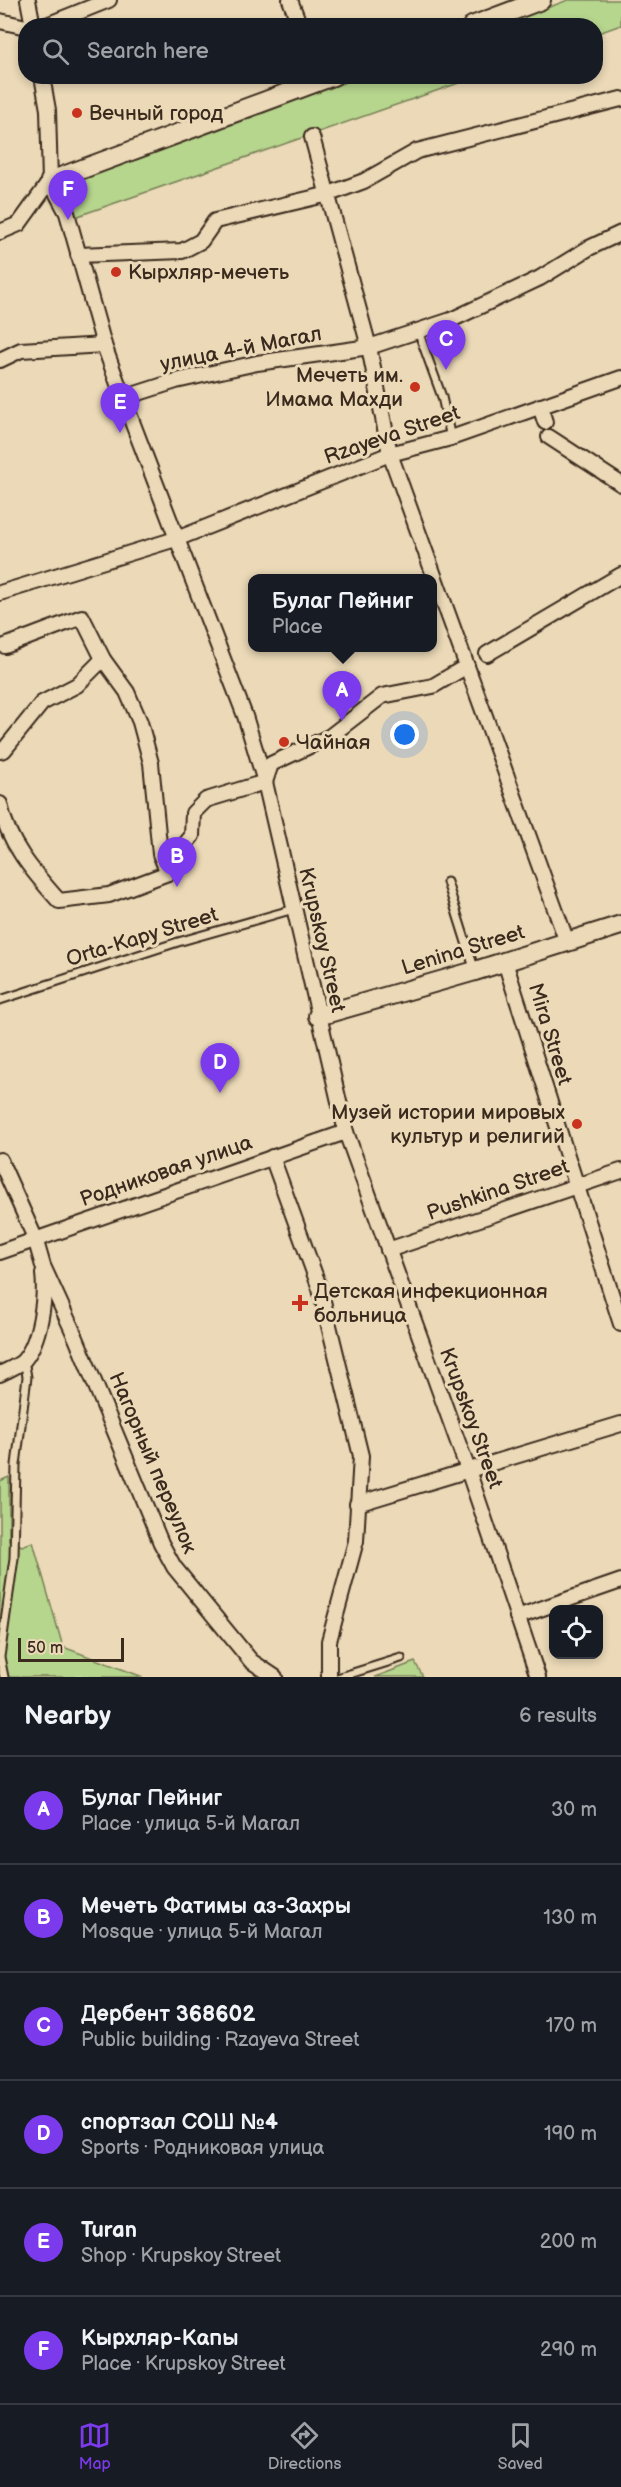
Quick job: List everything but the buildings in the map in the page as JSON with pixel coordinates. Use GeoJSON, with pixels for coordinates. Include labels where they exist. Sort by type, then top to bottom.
{"type":"FeatureCollection","features":[{"type":"Feature","properties":{"kind":"street"},"geometry":{"type":"LineString","coordinates":[[28,0],[31,18]]}},
{"type":"Feature","properties":{"kind":"street"},"geometry":{"type":"LineString","coordinates":[[64,18],[109,0]]}},
{"type":"Feature","properties":{"kind":"street"},"geometry":{"type":"LineString","coordinates":[[290,0],[297,18]]}},
{"type":"Feature","properties":{"kind":"street"},"geometry":{"type":"LineString","coordinates":[[494,18],[542,0]]}},
{"type":"Feature","properties":{"kind":"street"},"geometry":{"type":"LineString","coordinates":[[0,21],[18,25]]}},
{"type":"Feature","properties":{"kind":"street"},"geometry":{"type":"LineString","coordinates":[[43,84],[48,110],[50,181]]}},
{"type":"Feature","properties":{"kind":"street"},"geometry":{"type":"LineString","coordinates":[[0,232],[19,224],[50,181],[308,84]]}},
{"type":"Feature","properties":{"kind":"street"},"geometry":{"type":"LineString","coordinates":[[78,255],[182,251],[201,241],[215,221],[329,194],[364,181],[417,151],[621,99]]}},
{"type":"Feature","properties":{"kind":"street"},"geometry":{"type":"LineString","coordinates":[[312,137],[369,346],[390,454],[434,574]]}},
{"type":"Feature","properties":{"kind":"street","name":"Krupskoy Street"},"geometry":{"type":"LineString","coordinates":[[50,181],[67,213],[104,345],[123,398],[179,538],[245,716],[265,782],[346,1132],[468,1470],[538,1677]]}},
{"type":"Feature","properties":{"kind":"street","name":"улица 4-й Магал"},"geometry":{"type":"LineString","coordinates":[[123,398],[176,381],[257,363],[369,346],[418,331],[451,320],[540,278],[589,248],[621,233]]}},
{"type":"Feature","properties":{"kind":"street"},"geometry":{"type":"LineString","coordinates":[[0,360],[21,350],[104,345]]}},
{"type":"Feature","properties":{"kind":"street","name":"Rzayeva Street"},"geometry":{"type":"LineString","coordinates":[[0,593],[179,538],[390,454],[452,438],[621,378]]}},
{"type":"Feature","properties":{"kind":"street"},"geometry":{"type":"LineString","coordinates":[[540,406],[545,422]]}},
{"type":"Feature","properties":{"kind":"street"},"geometry":{"type":"LineString","coordinates":[[549,436],[621,484]]}},
{"type":"Feature","properties":{"kind":"street"},"geometry":{"type":"LineString","coordinates":[[487,654],[621,575]]}},
{"type":"Feature","properties":{"kind":"street"},"geometry":{"type":"LineString","coordinates":[[437,583],[567,942]]}},
{"type":"Feature","properties":{"kind":"street"},"geometry":{"type":"LineString","coordinates":[[5,646],[82,618],[104,659],[127,692],[140,722],[151,763],[160,854],[168,873]]}},
{"type":"Feature","properties":{"kind":"street"},"geometry":{"type":"LineString","coordinates":[[0,751],[4,750],[42,703],[77,685],[104,659]]}},
{"type":"Feature","properties":{"kind":"street"},"geometry":{"type":"LineString","coordinates":[[168,873],[171,861],[192,836],[193,813],[206,800],[265,782],[271,764],[329,737],[382,696],[433,686],[467,666]]}},
{"type":"Feature","properties":{"kind":"street"},"geometry":{"type":"LineString","coordinates":[[0,804],[3,820],[30,869],[59,901],[109,895],[168,873]]}},
{"type":"Feature","properties":{"kind":"street","name":"Lenina Street"},"geometry":{"type":"LineString","coordinates":[[318,1016],[505,962],[621,925]]}},
{"type":"Feature","properties":{"kind":"street","name":"Mira Street"},"geometry":{"type":"LineString","coordinates":[[505,962],[621,1324]]}},
{"type":"Feature","properties":{"kind":"street","name":"Родниковая улица"},"geometry":{"type":"LineString","coordinates":[[0,1251],[346,1132]]}},
{"type":"Feature","properties":{"kind":"street"},"geometry":{"type":"LineString","coordinates":[[272,1157],[321,1289],[361,1456],[356,1541],[329,1641],[329,1677]]}},
{"type":"Feature","properties":{"kind":"street","name":"Нагорный переулок"},"geometry":{"type":"LineString","coordinates":[[0,1160],[35,1238],[42,1266],[76,1338],[161,1543],[174,1567],[251,1661],[275,1677]]}},
{"type":"Feature","properties":{"kind":"street","name":"Pushkina Street"},"geometry":{"type":"LineString","coordinates":[[388,1250],[621,1171]]}},
{"type":"Feature","properties":{"kind":"street"},"geometry":{"type":"LineString","coordinates":[[0,1374],[24,1360],[40,1324],[45,1288],[42,1266]]}},
{"type":"Feature","properties":{"kind":"street"},"geometry":{"type":"LineString","coordinates":[[357,1503],[621,1424]]}},
{"type":"Feature","properties":{"kind":"street"},"geometry":{"type":"LineString","coordinates":[[517,1617],[621,1581]]}},
{"type":"Feature","properties":{"kind":"lane"},"geometry":{"type":"LineString","coordinates":[[418,331],[442,397],[452,438]]}},
{"type":"Feature","properties":{"kind":"lane"},"geometry":{"type":"LineString","coordinates":[[447,882],[475,971]]}},
{"type":"Feature","properties":{"kind":"lane","name":"Orta-Kapy Street"},"geometry":{"type":"LineString","coordinates":[[0,1000],[178,942],[294,909]]}},
{"type":"Feature","properties":{"kind":"lane"},"geometry":{"type":"LineString","coordinates":[[4,1677],[0,1657],[14,1558],[16,1465],[27,1377],[24,1360]]}},
{"type":"Feature","properties":{"kind":"lane"},"geometry":{"type":"LineString","coordinates":[[340,1677],[401,1658]]}},
{"type":"Feature","properties":{"kind":"green space"},"geometry":{"type":"Polygon","coordinates":[[[568,0],[621,0],[621,25],[603,31],[603,18],[520,18],[568,0]]]}},
{"type":"Feature","properties":{"kind":"green space"},"geometry":{"type":"Polygon","coordinates":[[[341,84],[456,84],[75,217],[68,183],[341,84]]]}},
{"type":"Feature","properties":{"kind":"green space"},"geometry":{"type":"Polygon","coordinates":[[[9,1477],[9,1540],[22,1546],[33,1542],[63,1647],[143,1677],[0,1677],[0,1481],[9,1477]]]}},
{"type":"Feature","properties":{"kind":"green space"},"geometry":{"type":"Polygon","coordinates":[[[415,1662],[423,1677],[375,1677],[415,1662]]]}},
{"type":"Feature","properties":{"kind":"place","name":"Вечный город"},"geometry":{"type":"Point","coordinates":[77,113]}},
{"type":"Feature","properties":{"kind":"place","name":"Кырхляр-Капы"},"geometry":{"type":"Point","coordinates":[68,220]}},
{"type":"Feature","properties":{"kind":"place","name":"Кырхляр-мечеть"},"geometry":{"type":"Point","coordinates":[116,272]}},
{"type":"Feature","properties":{"kind":"place","name":"Дербент 368602"},"geometry":{"type":"Point","coordinates":[446,370]}},
{"type":"Feature","properties":{"kind":"place","name":"Мечеть им. Имама Махди"},"geometry":{"type":"Point","coordinates":[415,387]}},
{"type":"Feature","properties":{"kind":"place","name":"Turan"},"geometry":{"type":"Point","coordinates":[120,433]}},
{"type":"Feature","properties":{"kind":"place","name":"Булаг Пейниг"},"geometry":{"type":"Point","coordinates":[342,721]}},
{"type":"Feature","properties":{"kind":"place","name":"Чайная"},"geometry":{"type":"Point","coordinates":[284,742]}},
{"type":"Feature","properties":{"kind":"place","name":"Мечеть Фатимы аз-Захры"},"geometry":{"type":"Point","coordinates":[177,887]}},
{"type":"Feature","properties":{"kind":"place","name":"спортзал СОШ №4"},"geometry":{"type":"Point","coordinates":[220,1093]}},
{"type":"Feature","properties":{"kind":"place","name":"Музей истории мировых культур и религий"},"geometry":{"type":"Point","coordinates":[577,1124]}},
{"type":"Feature","properties":{"kind":"place","name":"Детская инфекционная больница"},"geometry":{"type":"Point","coordinates":[300,1303]}}]}
